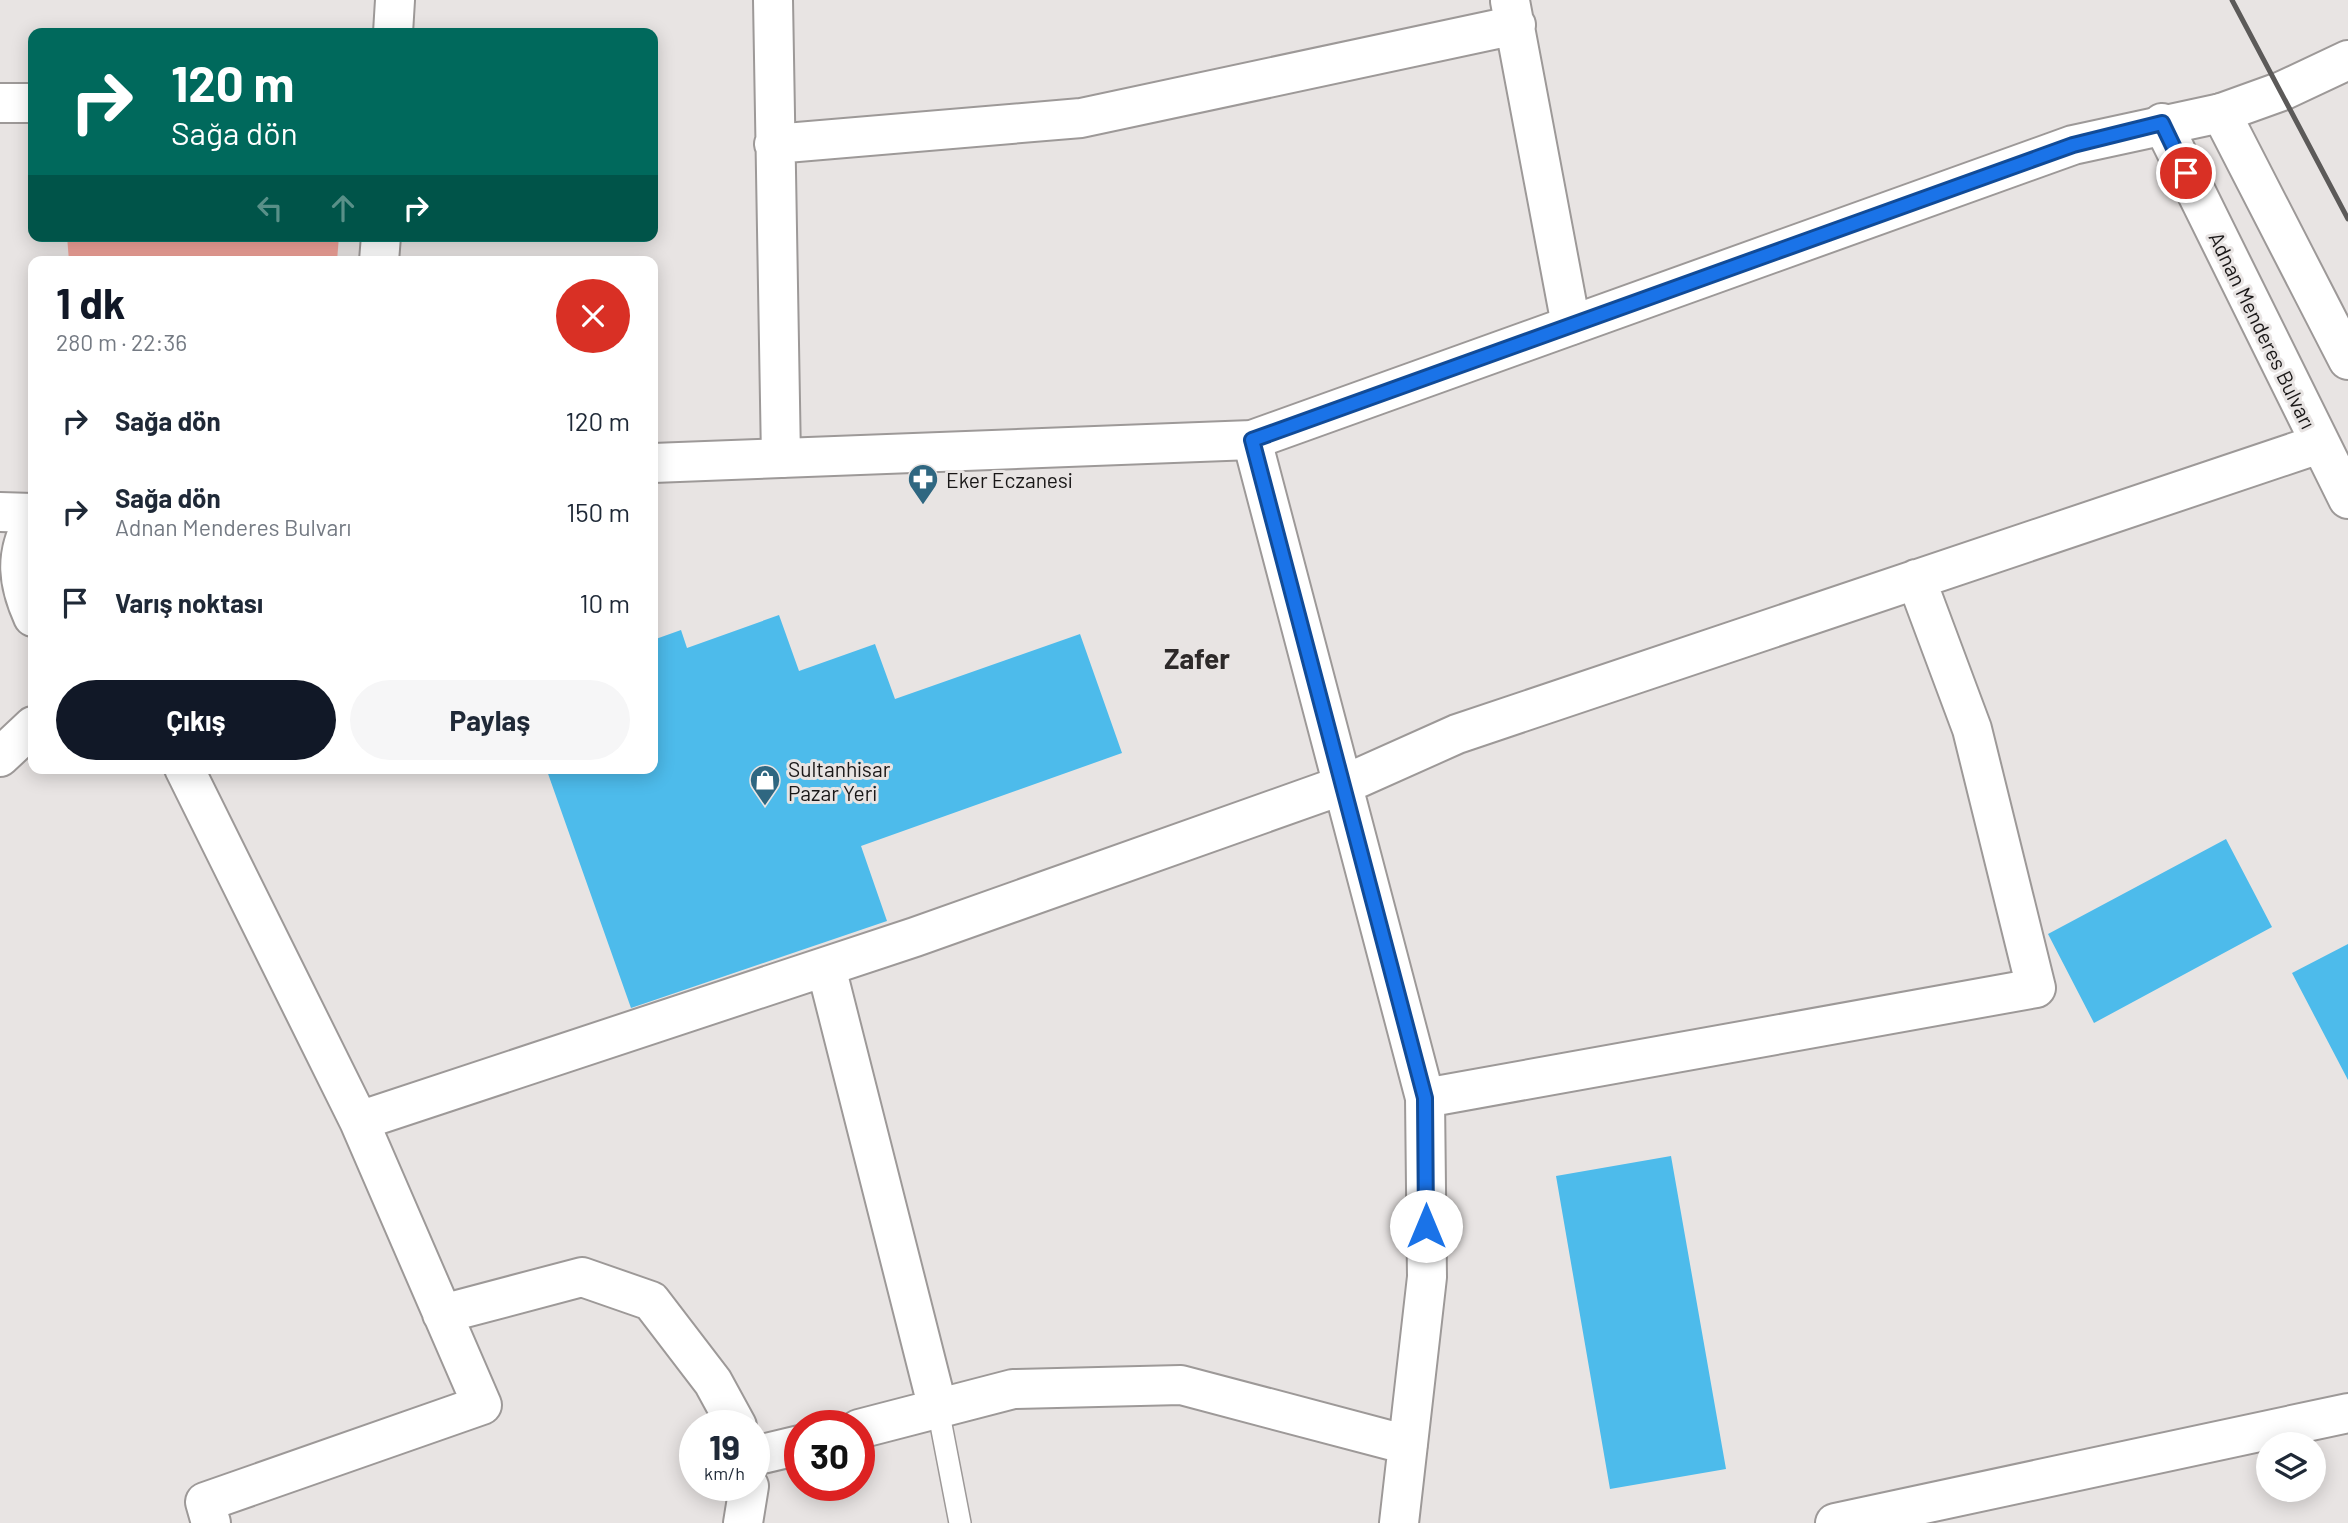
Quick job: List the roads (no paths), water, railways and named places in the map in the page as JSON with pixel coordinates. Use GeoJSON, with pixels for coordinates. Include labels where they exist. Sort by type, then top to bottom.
{"type":"FeatureCollection","features":[{"type":"Feature","properties":{"kind":"street"},"geometry":{"type":"LineString","coordinates":[[393,28],[395,0]]}},
{"type":"Feature","properties":{"kind":"street"},"geometry":{"type":"LineString","coordinates":[[773,0],[781,458]]}},
{"type":"Feature","properties":{"kind":"street"},"geometry":{"type":"LineString","coordinates":[[774,144],[1081,118],[1513,13],[1571,325]]}},
{"type":"Feature","properties":{"kind":"street"},"geometry":{"type":"LineString","coordinates":[[658,463],[1252,440],[2073,145],[2162,123],[2221,113],[2282,91],[2348,60]]}},
{"type":"Feature","properties":{"kind":"street"},"geometry":{"type":"LineString","coordinates":[[0,103],[28,103]]}},
{"type":"Feature","properties":{"kind":"street"},"geometry":{"type":"LineString","coordinates":[[2221,113],[2348,360]]}},
{"type":"Feature","properties":{"kind":"street","name":"Adnan Menderes Bulvarı"},"geometry":{"type":"LineString","coordinates":[[2162,123],[2348,499]]}},
{"type":"Feature","properties":{"kind":"street"},"geometry":{"type":"LineString","coordinates":[[1252,440],[1425,1098],[1427,1277],[1399,1523]]}},
{"type":"Feature","properties":{"kind":"street"},"geometry":{"type":"LineString","coordinates":[[359,1121],[826,967],[1342,785],[1458,734],[2319,444]]}},
{"type":"Feature","properties":{"kind":"street"},"geometry":{"type":"LineString","coordinates":[[0,512],[28,513]]}},
{"type":"Feature","properties":{"kind":"street"},"geometry":{"type":"LineString","coordinates":[[28,530],[18,565],[22,593],[28,606]]}},
{"type":"Feature","properties":{"kind":"street"},"geometry":{"type":"LineString","coordinates":[[1425,1098],[2036,988],[1972,729],[1916,579]]}},
{"type":"Feature","properties":{"kind":"street"},"geometry":{"type":"LineString","coordinates":[[0,757],[28,731]]}},
{"type":"Feature","properties":{"kind":"street"},"geometry":{"type":"LineString","coordinates":[[187,774],[359,1121],[482,1405],[205,1503],[211,1523]]}},
{"type":"Feature","properties":{"kind":"street"},"geometry":{"type":"LineString","coordinates":[[826,967],[938,1409]]}},
{"type":"Feature","properties":{"kind":"street"},"geometry":{"type":"LineString","coordinates":[[442,1314],[582,1277],[651,1301],[713,1381],[728,1410]]}},
{"type":"Feature","properties":{"kind":"street"},"geometry":{"type":"LineString","coordinates":[[875,1425],[1013,1389],[1181,1385],[1408,1445]]}},
{"type":"Feature","properties":{"kind":"street"},"geometry":{"type":"LineString","coordinates":[[1836,1523],[2309,1422],[2328,1415],[2348,1413]]}},
{"type":"Feature","properties":{"kind":"street"},"geometry":{"type":"LineString","coordinates":[[743,1523],[747,1501]]}},
{"type":"Feature","properties":{"kind":"lane"},"geometry":{"type":"LineString","coordinates":[[938,1409],[960,1523]]}},
{"type":"Feature","properties":{"kind":"railway"},"geometry":{"type":"LineString","coordinates":[[2232,0],[2348,219]]}},
{"type":"Feature","properties":{"kind":"place","name":"Eker Eczanesi"},"geometry":{"type":"Point","coordinates":[923,506]}},
{"type":"Feature","properties":{"kind":"place","name":"Sultanhisar Pazar Yeri"},"geometry":{"type":"Point","coordinates":[765,807]}},
{"type":"Feature","properties":{"kind":"district","name":"Zafer"},"geometry":{"type":"Point","coordinates":[1197,658]}}]}
